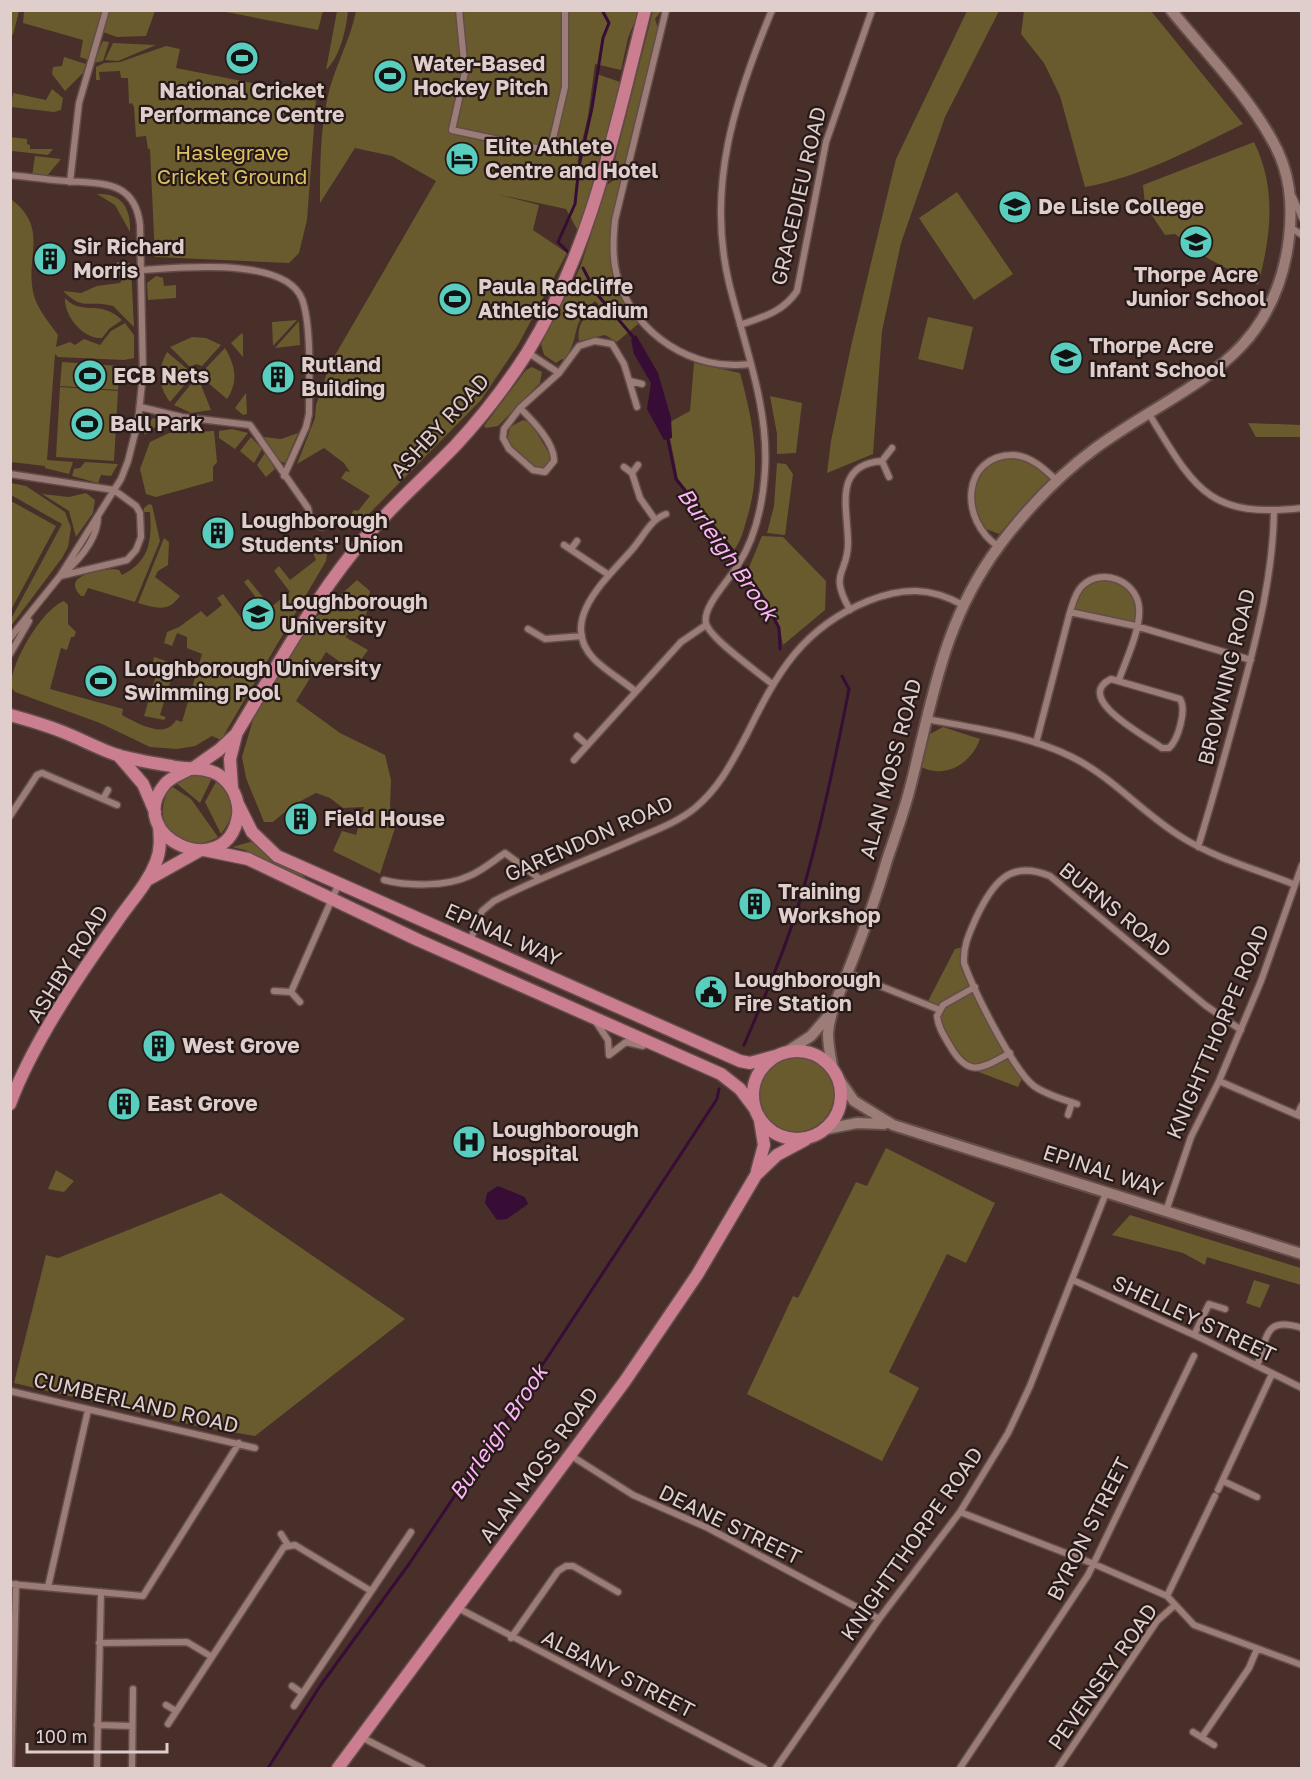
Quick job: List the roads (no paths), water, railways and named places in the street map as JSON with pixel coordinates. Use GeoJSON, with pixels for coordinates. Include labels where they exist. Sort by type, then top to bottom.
{"type":"FeatureCollection","features":[{"type":"Feature","properties":{"kind":"main road","name":"ASHBY ROAD"},"geometry":{"type":"LineString","coordinates":[[190,769],[219,750],[236,734],[316,605],[355,550],[401,497],[477,422],[527,352],[577,254],[601,183],[645,10]]}},
{"type":"Feature","properties":{"kind":"main road"},"geometry":{"type":"LineString","coordinates":[[10,715],[60,731],[118,755],[212,771],[232,788],[237,802],[237,818],[231,832],[214,847],[202,850],[176,845],[169,839],[158,820],[143,784],[118,755]]}},
{"type":"Feature","properties":{"kind":"main road","name":"ASHBY ROAD"},"geometry":{"type":"LineString","coordinates":[[232,788],[230,759],[236,734]]}},
{"type":"Feature","properties":{"kind":"main road"},"geometry":{"type":"LineString","coordinates":[[158,820],[157,800],[164,785],[190,769]]}},
{"type":"Feature","properties":{"kind":"main road","name":"EPINAL WAY"},"geometry":{"type":"LineString","coordinates":[[237,802],[252,832],[277,856],[469,943],[653,1021],[740,1061],[750,1063],[782,1054]]}},
{"type":"Feature","properties":{"kind":"main road","name":"ASHBY ROAD"},"geometry":{"type":"LineString","coordinates":[[10,1104],[21,1078],[67,998],[116,922],[147,880],[159,851],[158,820]]}},
{"type":"Feature","properties":{"kind":"main road","name":"ASHBY ROAD"},"geometry":{"type":"LineString","coordinates":[[147,880],[161,870],[202,850]]}},
{"type":"Feature","properties":{"kind":"main road","name":"EPINAL WAY"},"geometry":{"type":"LineString","coordinates":[[202,850],[248,859],[462,960],[678,1055],[733,1082],[758,1114]]}},
{"type":"Feature","properties":{"kind":"main road"},"geometry":{"type":"LineString","coordinates":[[462,960],[469,943]]}},
{"type":"Feature","properties":{"kind":"main road"},"geometry":{"type":"LineString","coordinates":[[798,1051],[811,1053],[826,1062],[835,1073],[841,1100],[836,1117],[826,1129],[805,1140],[790,1140],[778,1135],[758,1114],[752,1093],[754,1080],[761,1068],[782,1054],[798,1051]]}},
{"type":"Feature","properties":{"kind":"main road","name":"ALAN MOSS ROAD"},"geometry":{"type":"LineString","coordinates":[[338,1768],[570,1455],[698,1275],[756,1175],[764,1146],[758,1114]]}},
{"type":"Feature","properties":{"kind":"main road","name":"ALAN MOSS ROAD"},"geometry":{"type":"LineString","coordinates":[[756,1175],[777,1155],[805,1140]]}},
{"type":"Feature","properties":{"kind":"street"},"geometry":{"type":"LineString","coordinates":[[70,182],[79,103],[106,10]]}},
{"type":"Feature","properties":{"kind":"street"},"geometry":{"type":"LineString","coordinates":[[459,10],[465,72],[452,130],[550,151],[565,87],[565,10]]}},
{"type":"Feature","properties":{"kind":"street"},"geometry":{"type":"LineString","coordinates":[[666,10],[618,207],[614,236],[618,279],[625,296],[648,328],[660,339],[691,357],[723,367],[750,364]]}},
{"type":"Feature","properties":{"kind":"street"},"geometry":{"type":"LineString","coordinates":[[772,10],[733,113],[722,198],[723,239],[729,280],[760,407],[766,461],[765,484],[756,523],[740,563],[705,613],[706,625],[772,684]]}},
{"type":"Feature","properties":{"kind":"street","name":"GRACEDIEU ROAD"},"geometry":{"type":"LineString","coordinates":[[740,325],[773,314],[783,307],[797,291],[826,142],[872,10]]}},
{"type":"Feature","properties":{"kind":"street","name":"ALAN MOSS ROAD"},"geometry":{"type":"LineString","coordinates":[[835,1073],[828,1035],[833,1008],[848,973],[910,788],[939,664],[963,605],[999,546],[1057,481],[1097,447],[1213,374],[1249,338],[1265,315],[1281,278],[1290,227],[1290,188],[1280,156],[1262,124],[1171,10]]}},
{"type":"Feature","properties":{"kind":"street"},"geometry":{"type":"LineString","coordinates":[[10,175],[110,185],[130,197],[138,213],[143,374],[141,407],[128,461],[114,490],[98,515],[98,527],[94,538],[72,566],[60,576],[32,615],[10,654]]}},
{"type":"Feature","properties":{"kind":"street"},"geometry":{"type":"LineString","coordinates":[[1290,188],[1302,218]]}},
{"type":"Feature","properties":{"kind":"street"},"geometry":{"type":"LineString","coordinates":[[1290,227],[1302,235]]}},
{"type":"Feature","properties":{"kind":"street"},"geometry":{"type":"LineString","coordinates":[[141,270],[213,267],[247,269],[279,279],[297,290],[302,299],[306,324],[309,414],[306,427],[284,476]]}},
{"type":"Feature","properties":{"kind":"street"},"geometry":{"type":"LineString","coordinates":[[520,408],[553,453],[554,461],[545,472],[533,470],[505,443],[504,429],[520,408],[559,373],[579,346],[586,343],[606,342],[619,351],[638,407]]}},
{"type":"Feature","properties":{"kind":"street"},"geometry":{"type":"LineString","coordinates":[[527,352],[559,373]]}},
{"type":"Feature","properties":{"kind":"street"},"geometry":{"type":"LineString","coordinates":[[630,381],[642,384]]}},
{"type":"Feature","properties":{"kind":"street"},"geometry":{"type":"LineString","coordinates":[[141,407],[192,419],[247,424],[260,436],[284,476],[308,508],[310,518],[322,527]]}},
{"type":"Feature","properties":{"kind":"street"},"geometry":{"type":"LineString","coordinates":[[1149,414],[1184,472],[1206,494],[1237,508],[1274,512],[1302,508]]}},
{"type":"Feature","properties":{"kind":"street"},"geometry":{"type":"LineString","coordinates":[[850,610],[842,595],[839,581],[848,546],[844,516],[849,483],[853,472],[862,465],[882,461],[892,448]]}},
{"type":"Feature","properties":{"kind":"street"},"geometry":{"type":"LineString","coordinates":[[999,546],[985,538],[976,526],[970,509],[970,494],[975,479],[984,467],[999,458],[1015,455],[1044,468],[1057,481]]}},
{"type":"Feature","properties":{"kind":"street"},"geometry":{"type":"LineString","coordinates":[[882,461],[889,477]]}},
{"type":"Feature","properties":{"kind":"street"},"geometry":{"type":"LineString","coordinates":[[632,473],[638,465]]}},
{"type":"Feature","properties":{"kind":"street"},"geometry":{"type":"LineString","coordinates":[[624,467],[632,473],[640,498],[654,519]]}},
{"type":"Feature","properties":{"kind":"street"},"geometry":{"type":"LineString","coordinates":[[10,474],[114,490],[136,506],[140,513],[141,537],[136,550],[118,564],[79,570],[60,576]]}},
{"type":"Feature","properties":{"kind":"street","name":"BROWNING ROAD"},"geometry":{"type":"LineString","coordinates":[[1197,847],[1225,759],[1260,628],[1272,550],[1274,512]]}},
{"type":"Feature","properties":{"kind":"street"},"geometry":{"type":"LineString","coordinates":[[634,691],[594,658],[582,636],[581,620],[587,602],[648,530],[654,519],[666,514]]}},
{"type":"Feature","properties":{"kind":"street"},"geometry":{"type":"LineString","coordinates":[[571,549],[577,541]]}},
{"type":"Feature","properties":{"kind":"street"},"geometry":{"type":"LineString","coordinates":[[564,545],[609,575]]}},
{"type":"Feature","properties":{"kind":"street"},"geometry":{"type":"LineString","coordinates":[[1035,743],[1070,612],[1083,585],[1102,577],[1122,581],[1137,598],[1139,609],[1119,680]]}},
{"type":"Feature","properties":{"kind":"street","name":"GARENDON ROAD"},"geometry":{"type":"LineString","coordinates":[[469,943],[482,911],[488,905],[540,879],[676,821],[714,791],[727,773],[772,684],[793,653],[811,636],[850,610],[886,594],[905,589],[932,592],[963,605]]}},
{"type":"Feature","properties":{"kind":"street"},"geometry":{"type":"LineString","coordinates":[[1070,612],[1136,626],[1251,660]]}},
{"type":"Feature","properties":{"kind":"street"},"geometry":{"type":"LineString","coordinates":[[10,638],[32,615]]}},
{"type":"Feature","properties":{"kind":"street"},"geometry":{"type":"LineString","coordinates":[[574,760],[634,691],[681,642],[706,625]]}},
{"type":"Feature","properties":{"kind":"street"},"geometry":{"type":"LineString","coordinates":[[528,629],[536,635],[557,639],[582,636]]}},
{"type":"Feature","properties":{"kind":"street"},"geometry":{"type":"LineString","coordinates":[[531,642],[536,635]]}},
{"type":"Feature","properties":{"kind":"street"},"geometry":{"type":"LineString","coordinates":[[1111,679],[1119,680],[1180,699],[1183,704],[1173,744],[1169,748],[1162,747],[1102,705],[1100,698],[1104,683],[1111,679]]}},
{"type":"Feature","properties":{"kind":"street"},"geometry":{"type":"LineString","coordinates":[[925,719],[1035,743],[1072,757],[1101,773],[1165,826],[1197,847],[1293,884]]}},
{"type":"Feature","properties":{"kind":"street"},"geometry":{"type":"LineString","coordinates":[[576,736],[586,744]]}},
{"type":"Feature","properties":{"kind":"street"},"geometry":{"type":"LineString","coordinates":[[10,816],[37,775],[42,773],[117,805]]}},
{"type":"Feature","properties":{"kind":"street"},"geometry":{"type":"LineString","coordinates":[[103,799],[108,790]]}},
{"type":"Feature","properties":{"kind":"street"},"geometry":{"type":"LineString","coordinates":[[384,880],[396,883],[439,883],[466,878],[505,853],[540,879]]}},
{"type":"Feature","properties":{"kind":"street","name":"KNIGHTTHORPE ROAD"},"geometry":{"type":"LineString","coordinates":[[1166,1211],[1191,1137],[1241,1030],[1290,903],[1293,884],[1302,865]]}},
{"type":"Feature","properties":{"kind":"street","name":"BURNS ROAD"},"geometry":{"type":"LineString","coordinates":[[1068,1115],[1075,1103],[1034,1085],[1010,1053],[964,963],[964,947],[983,903],[992,889],[1005,876],[1031,869],[1050,876],[1205,1005],[1241,1030]]}},
{"type":"Feature","properties":{"kind":"street"},"geometry":{"type":"LineString","coordinates":[[291,992],[339,883]]}},
{"type":"Feature","properties":{"kind":"street"},"geometry":{"type":"LineString","coordinates":[[848,973],[940,1010]]}},
{"type":"Feature","properties":{"kind":"street"},"geometry":{"type":"LineString","coordinates":[[975,987],[950,1001],[940,1010],[937,1016],[940,1030],[963,1066],[985,1067],[1010,1053]]}},
{"type":"Feature","properties":{"kind":"street"},"geometry":{"type":"LineString","coordinates":[[274,991],[291,992],[300,1002]]}},
{"type":"Feature","properties":{"kind":"street","name":"ALAN MOSS ROAD"},"geometry":{"type":"LineString","coordinates":[[782,1054],[811,1036],[833,1008]]}},
{"type":"Feature","properties":{"kind":"street"},"geometry":{"type":"LineString","coordinates":[[591,1017],[608,1040],[609,1055],[620,1045],[632,1042],[678,1055]]}},
{"type":"Feature","properties":{"kind":"street","name":"EPINAL WAY"},"geometry":{"type":"LineString","coordinates":[[835,1073],[854,1101],[893,1125],[1302,1254]]}},
{"type":"Feature","properties":{"kind":"street"},"geometry":{"type":"LineString","coordinates":[[1219,1081],[1299,1116],[1302,1106]]}},
{"type":"Feature","properties":{"kind":"street","name":"EPINAL WAY"},"geometry":{"type":"LineString","coordinates":[[826,1129],[857,1123],[893,1125]]}},
{"type":"Feature","properties":{"kind":"street","name":"KNIGHTTHORPE ROAD"},"geometry":{"type":"LineString","coordinates":[[776,1768],[879,1619],[960,1512],[1008,1433],[1026,1396],[1107,1193]]}},
{"type":"Feature","properties":{"kind":"street","name":"SHELLEY STREET"},"geometry":{"type":"LineString","coordinates":[[1073,1280],[1194,1335],[1302,1388]]}},
{"type":"Feature","properties":{"kind":"street"},"geometry":{"type":"LineString","coordinates":[[1194,1335],[1209,1304],[1225,1309]]}},
{"type":"Feature","properties":{"kind":"street"},"geometry":{"type":"LineString","coordinates":[[1257,1366],[1271,1327],[1277,1323],[1285,1323],[1302,1328]]}},
{"type":"Feature","properties":{"kind":"street","name":"BYRON STREET"},"geometry":{"type":"LineString","coordinates":[[960,1768],[1057,1625],[1094,1564],[1194,1356]]}},
{"type":"Feature","properties":{"kind":"street"},"geometry":{"type":"LineString","coordinates":[[1167,1596],[1272,1374]]}},
{"type":"Feature","properties":{"kind":"street","name":"CUMBERLAND ROAD"},"geometry":{"type":"LineString","coordinates":[[10,1391],[255,1448]]}},
{"type":"Feature","properties":{"kind":"street"},"geometry":{"type":"LineString","coordinates":[[48,1587],[88,1410]]}},
{"type":"Feature","properties":{"kind":"street"},"geometry":{"type":"LineString","coordinates":[[11,1768],[13,1584],[143,1596],[239,1443]]}},
{"type":"Feature","properties":{"kind":"street","name":"DEANE STREET"},"geometry":{"type":"LineString","coordinates":[[570,1455],[633,1495],[708,1528],[879,1619]]}},
{"type":"Feature","properties":{"kind":"street"},"geometry":{"type":"LineString","coordinates":[[1223,1481],[1257,1497]]}},
{"type":"Feature","properties":{"kind":"street"},"geometry":{"type":"LineString","coordinates":[[960,1512],[1094,1564],[1167,1596],[1194,1625],[1302,1665]]}},
{"type":"Feature","properties":{"kind":"street"},"geometry":{"type":"LineString","coordinates":[[294,1706],[411,1532]]}},
{"type":"Feature","properties":{"kind":"street"},"geometry":{"type":"LineString","coordinates":[[281,1533],[288,1545]]}},
{"type":"Feature","properties":{"kind":"street"},"geometry":{"type":"LineString","coordinates":[[168,1724],[281,1550],[288,1545],[295,1545],[370,1591]]}},
{"type":"Feature","properties":{"kind":"street"},"geometry":{"type":"LineString","coordinates":[[511,1638],[558,1571],[566,1566],[573,1566],[618,1592]]}},
{"type":"Feature","properties":{"kind":"street"},"geometry":{"type":"LineString","coordinates":[[97,1768],[101,1592]]}},
{"type":"Feature","properties":{"kind":"street","name":"PEVENSEY ROAD"},"geometry":{"type":"LineString","coordinates":[[1058,1768],[1157,1621],[1175,1605]]}},
{"type":"Feature","properties":{"kind":"street","name":"ALBANY STREET"},"geometry":{"type":"LineString","coordinates":[[458,1608],[511,1638],[764,1768]]}},
{"type":"Feature","properties":{"kind":"street"},"geometry":{"type":"LineString","coordinates":[[99,1643],[187,1642],[212,1657]]}},
{"type":"Feature","properties":{"kind":"street"},"geometry":{"type":"LineString","coordinates":[[1202,1737],[1249,1668],[1257,1650]]}},
{"type":"Feature","properties":{"kind":"street"},"geometry":{"type":"LineString","coordinates":[[292,1686],[302,1693]]}},
{"type":"Feature","properties":{"kind":"street"},"geometry":{"type":"LineString","coordinates":[[132,1768],[133,1689]]}},
{"type":"Feature","properties":{"kind":"street"},"geometry":{"type":"LineString","coordinates":[[166,1705],[176,1711]]}},
{"type":"Feature","properties":{"kind":"street"},"geometry":{"type":"LineString","coordinates":[[97,1725],[132,1726]]}},
{"type":"Feature","properties":{"kind":"street"},"geometry":{"type":"LineString","coordinates":[[1193,1732],[1214,1745]]}},
{"type":"Feature","properties":{"kind":"street"},"geometry":{"type":"LineString","coordinates":[[362,1737],[422,1768]]}},
{"type":"Feature","properties":{"kind":"waterway","name":"Burleigh Brook"},"geometry":{"type":"LineString","coordinates":[[571,255],[558,242],[575,204],[579,166],[592,108],[603,38],[609,23],[602,10]]}},
{"type":"Feature","properties":{"kind":"waterway","name":"Burleigh Brook"},"geometry":{"type":"LineString","coordinates":[[583,268],[596,293],[635,339]]}},
{"type":"Feature","properties":{"kind":"waterway","name":"Burleigh Brook"},"geometry":{"type":"LineString","coordinates":[[667,435],[676,479],[733,551],[764,599],[779,628],[780,649]]}},
{"type":"Feature","properties":{"kind":"waterway","name":"Burleigh Brook"},"geometry":{"type":"LineString","coordinates":[[744,1045],[784,949],[810,865],[849,689],[842,676]]}},
{"type":"Feature","properties":{"kind":"waterway","name":"Burleigh Brook"},"geometry":{"type":"LineString","coordinates":[[268,1768],[320,1686],[409,1564],[549,1355],[717,1099],[719,1089]]}},
{"type":"Feature","properties":{"kind":"place","name":"National Cricket Performance Centre"},"geometry":{"type":"Point","coordinates":[242,58]}},
{"type":"Feature","properties":{"kind":"place","name":"Water-Based Hockey Pitch"},"geometry":{"type":"Point","coordinates":[390,76]}},
{"type":"Feature","properties":{"kind":"place","name":"Elite Athlete Centre and Hotel"},"geometry":{"type":"Point","coordinates":[462,159]}},
{"type":"Feature","properties":{"kind":"place","name":"De Lisle College"},"geometry":{"type":"Point","coordinates":[1015,207]}},
{"type":"Feature","properties":{"kind":"place","name":"Thorpe Acre Junior School"},"geometry":{"type":"Point","coordinates":[1196,242]}},
{"type":"Feature","properties":{"kind":"place","name":"Sir Richard Morris"},"geometry":{"type":"Point","coordinates":[50,259]}},
{"type":"Feature","properties":{"kind":"place","name":"Paula Radcliffe Athletic Stadium"},"geometry":{"type":"Point","coordinates":[455,299]}},
{"type":"Feature","properties":{"kind":"place","name":"Thorpe Acre Infant School"},"geometry":{"type":"Point","coordinates":[1066,358]}},
{"type":"Feature","properties":{"kind":"place","name":"ECB Nets"},"geometry":{"type":"Point","coordinates":[90,376]}},
{"type":"Feature","properties":{"kind":"place","name":"Rutland Building"},"geometry":{"type":"Point","coordinates":[278,377]}},
{"type":"Feature","properties":{"kind":"place","name":"Ball Park"},"geometry":{"type":"Point","coordinates":[87,424]}},
{"type":"Feature","properties":{"kind":"place","name":"Loughborough Students' Union"},"geometry":{"type":"Point","coordinates":[218,533]}},
{"type":"Feature","properties":{"kind":"place","name":"Loughborough University"},"geometry":{"type":"Point","coordinates":[258,614]}},
{"type":"Feature","properties":{"kind":"place","name":"Loughborough University Swimming Pool"},"geometry":{"type":"Point","coordinates":[101,681]}},
{"type":"Feature","properties":{"kind":"place","name":"Field House"},"geometry":{"type":"Point","coordinates":[301,819]}},
{"type":"Feature","properties":{"kind":"place","name":"Training Workshop"},"geometry":{"type":"Point","coordinates":[755,904]}},
{"type":"Feature","properties":{"kind":"place","name":"Loughborough Fire Station"},"geometry":{"type":"Point","coordinates":[711,992]}},
{"type":"Feature","properties":{"kind":"place","name":"West Grove"},"geometry":{"type":"Point","coordinates":[159,1046]}},
{"type":"Feature","properties":{"kind":"place","name":"East Grove"},"geometry":{"type":"Point","coordinates":[124,1104]}},
{"type":"Feature","properties":{"kind":"place","name":"Loughborough Hospital"},"geometry":{"type":"Point","coordinates":[469,1142]}},
{"type":"Feature","properties":{"kind":"park label","name":"Haslegrave Cricket Ground"},"geometry":{"type":"Point","coordinates":[232,165]}}]}
